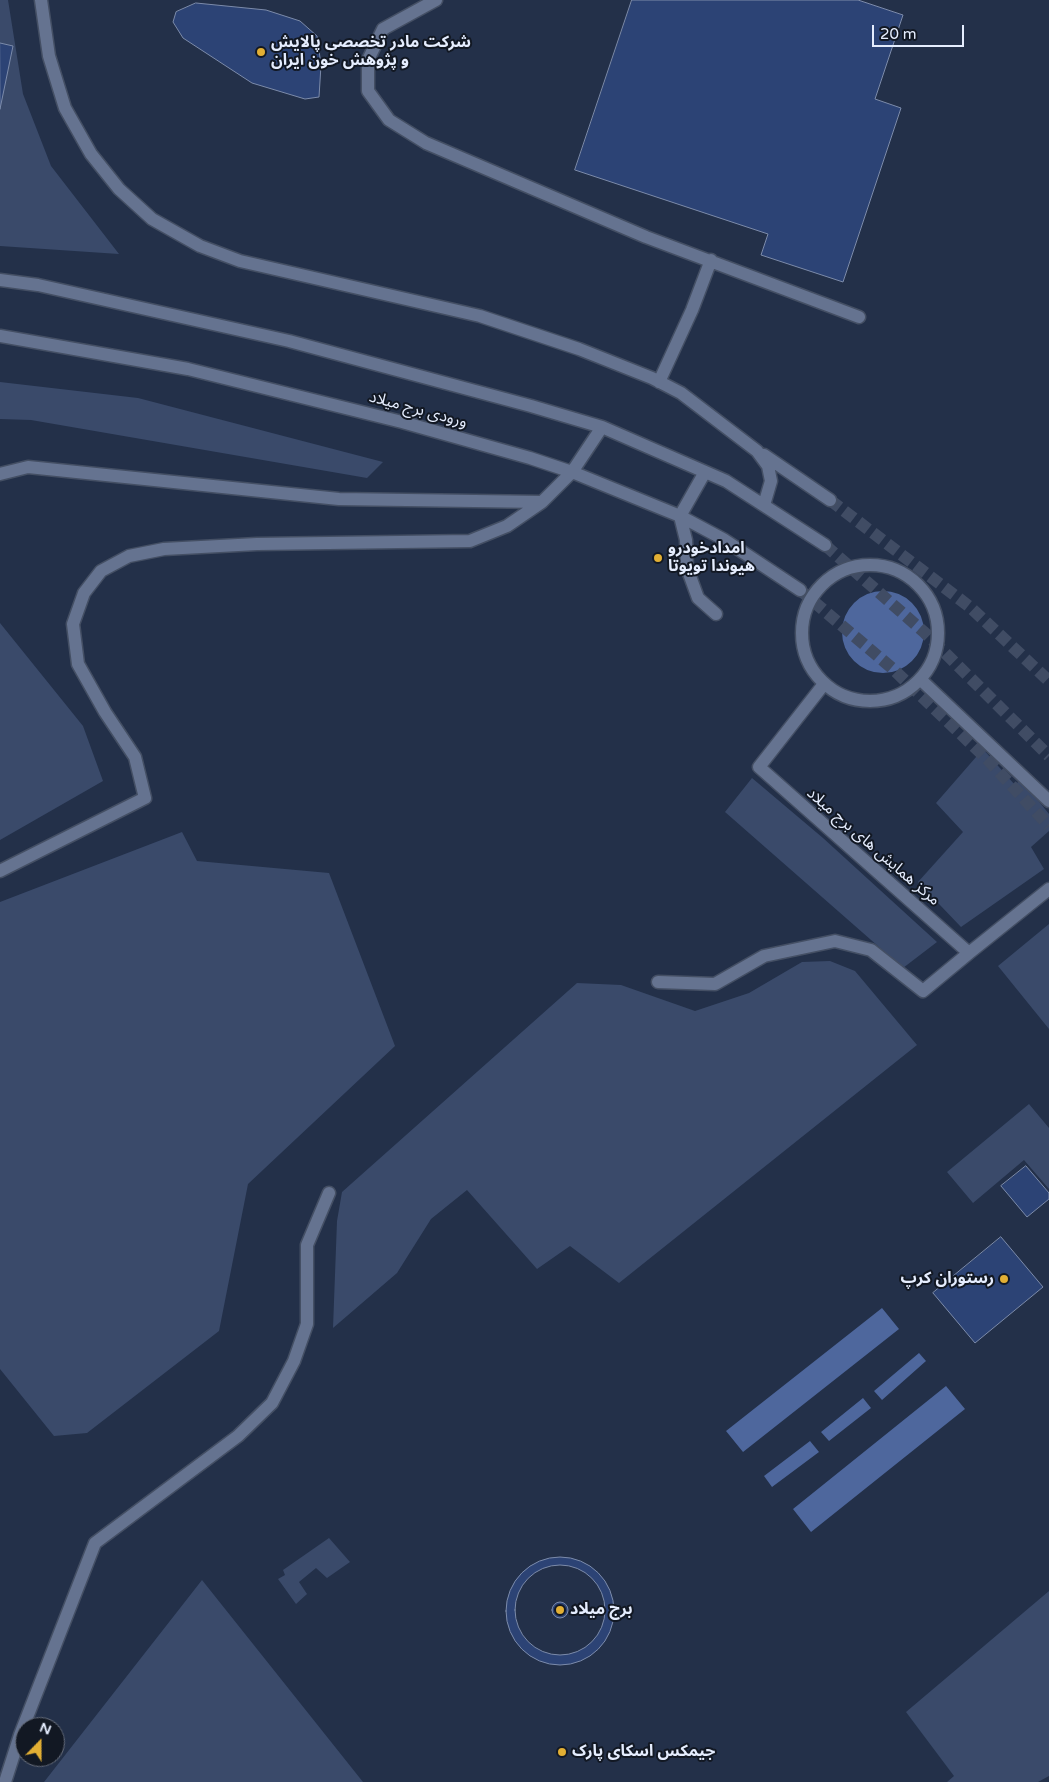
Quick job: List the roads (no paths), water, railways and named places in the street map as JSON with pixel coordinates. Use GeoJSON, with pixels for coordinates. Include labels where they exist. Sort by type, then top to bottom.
{"type":"FeatureCollection","features":[{"type":"Feature","properties":{"kind":"street"},"geometry":{"type":"LineString","coordinates":[[41,0],[49,56],[65,108],[91,154],[119,189],[152,219],[200,246],[240,261],[480,316],[579,349],[659,382],[681,393],[706,410],[757,450],[830,500]]}},
{"type":"Feature","properties":{"kind":"street"},"geometry":{"type":"LineString","coordinates":[[436,0],[382,29],[368,60],[368,91],[389,120],[435,147],[646,237],[859,317]]}},
{"type":"Feature","properties":{"kind":"street"},"geometry":{"type":"LineString","coordinates":[[659,382],[692,310],[711,260]]}},
{"type":"Feature","properties":{"kind":"street"},"geometry":{"type":"LineString","coordinates":[[0,280],[38,284],[289,341],[522,403],[602,427],[726,482],[824,545]]}},
{"type":"Feature","properties":{"kind":"street","name":"ورودی برج میلاد"},"geometry":{"type":"LineString","coordinates":[[0,336],[188,370],[402,422],[572,472],[680,516],[723,539],[800,590]]}},
{"type":"Feature","properties":{"kind":"street"},"geometry":{"type":"LineString","coordinates":[[0,871],[145,798],[135,757],[105,712],[78,664],[73,624],[84,593],[101,572],[129,556],[164,549],[266,544],[470,541],[507,526],[542,502],[572,472],[602,427]]}},
{"type":"Feature","properties":{"kind":"street"},"geometry":{"type":"LineString","coordinates":[[757,450],[768,466],[771,481],[764,506]]}},
{"type":"Feature","properties":{"kind":"street"},"geometry":{"type":"LineString","coordinates":[[0,474],[28,467],[339,499],[542,502]]}},
{"type":"Feature","properties":{"kind":"street"},"geometry":{"type":"LineString","coordinates":[[705,472],[680,516],[686,540],[687,568],[698,598],[716,614]]}},
{"type":"Feature","properties":{"kind":"street"},"geometry":{"type":"LineString","coordinates":[[864,565],[886,567],[908,576],[925,593],[935,614],[938,637],[933,660],[920,679],[904,692],[884,700],[870,701],[842,696],[824,684],[811,668],[803,649],[801,626],[808,603],[822,584],[841,571],[864,565]]}},
{"type":"Feature","properties":{"kind":"street"},"geometry":{"type":"LineString","coordinates":[[920,679],[1049,801]]}},
{"type":"Feature","properties":{"kind":"street","name":"مرکز همایش های برج میلاد"},"geometry":{"type":"LineString","coordinates":[[824,684],[759,767],[969,953]]}},
{"type":"Feature","properties":{"kind":"street"},"geometry":{"type":"LineString","coordinates":[[658,982],[715,984],[764,956],[835,941],[871,950],[923,991],[1049,889]]}},
{"type":"Feature","properties":{"kind":"street"},"geometry":{"type":"LineString","coordinates":[[6,1782],[20,1735],[66,1620],[94,1542],[238,1436],[272,1403],[294,1362],[307,1324],[307,1245],[329,1193]]}},
{"type":"Feature","properties":{"kind":"tunnel"},"geometry":{"type":"LineString","coordinates":[[830,500],[970,607],[1049,681]]}},
{"type":"Feature","properties":{"kind":"tunnel"},"geometry":{"type":"LineString","coordinates":[[825,545],[924,632],[1049,756]]}},
{"type":"Feature","properties":{"kind":"tunnel"},"geometry":{"type":"LineString","coordinates":[[800,590],[893,669],[988,760],[1049,826]]}},
{"type":"Feature","properties":{"kind":"place","name":"شرکت مادر تخصصی پالایش و پژوهش خون ایران"},"geometry":{"type":"Point","coordinates":[261,52]}},
{"type":"Feature","properties":{"kind":"place","name":"امدادخودرو هیوندا تویوتا"},"geometry":{"type":"Point","coordinates":[658,558]}},
{"type":"Feature","properties":{"kind":"place","name":"رستوران کرپ"},"geometry":{"type":"Point","coordinates":[1004,1279]}},
{"type":"Feature","properties":{"kind":"place","name":"برج میلاد"},"geometry":{"type":"Point","coordinates":[560,1610]}},
{"type":"Feature","properties":{"kind":"place","name":"جیمکس اسکای پارک"},"geometry":{"type":"Point","coordinates":[562,1752]}}]}
